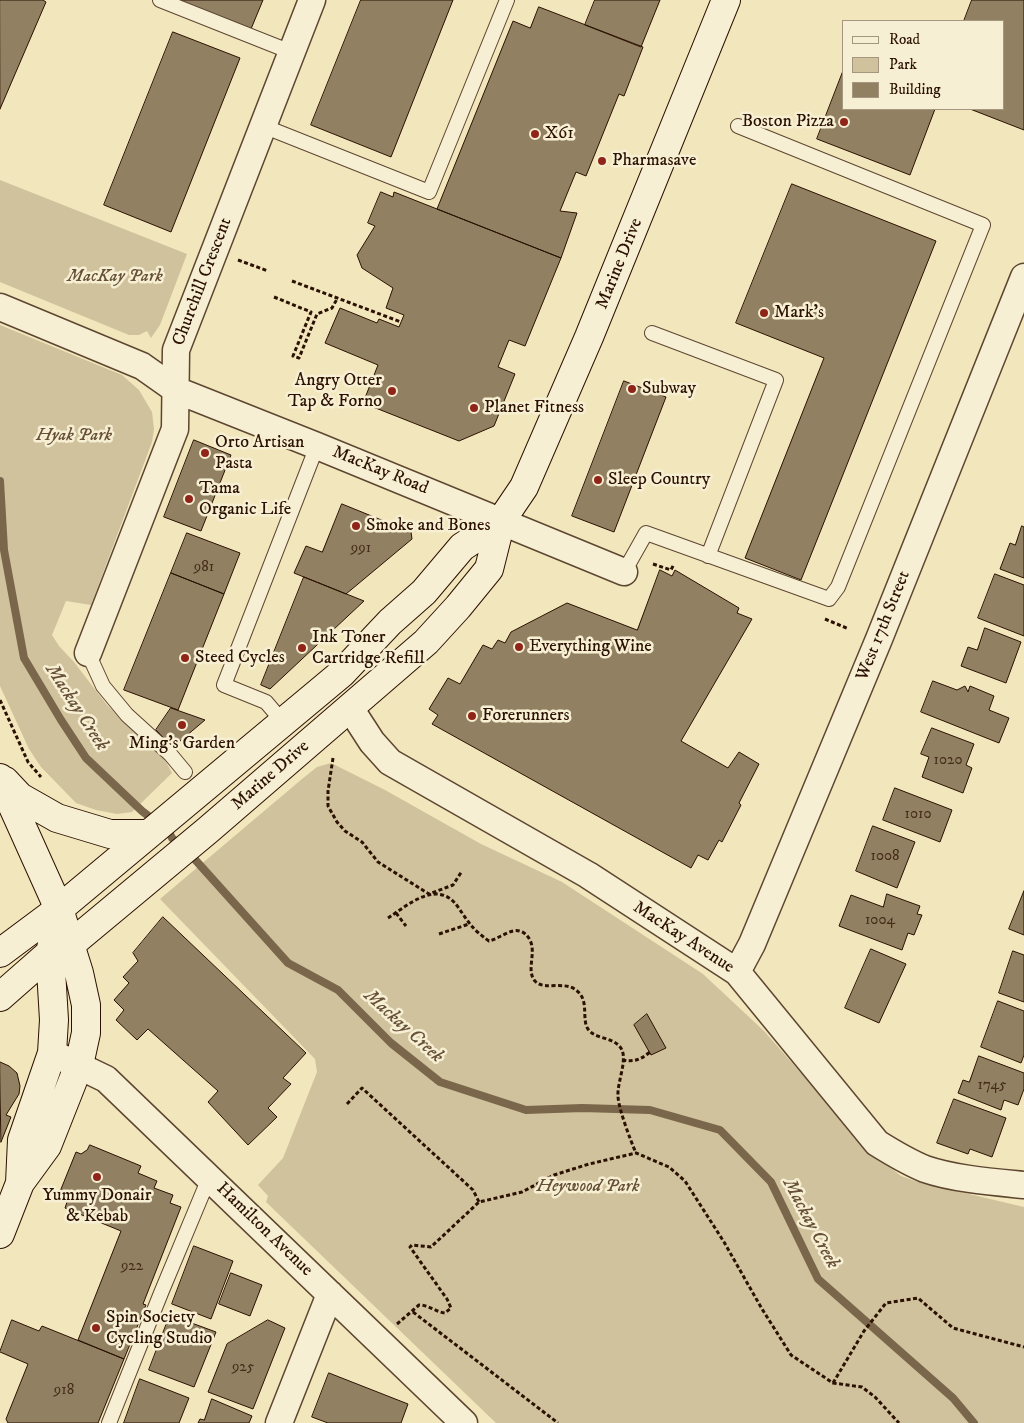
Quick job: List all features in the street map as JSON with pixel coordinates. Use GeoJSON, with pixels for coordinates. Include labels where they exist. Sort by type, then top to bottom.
{"type":"FeatureCollection","features":[{"type":"Feature","properties":{"kind":"main road","name":"Marine Drive"},"geometry":{"type":"LineString","coordinates":[[0,997],[208,830],[426,642],[489,569],[501,521],[524,487],[589,338],[726,0]]}},
{"type":"Feature","properties":{"kind":"main road","name":"Marine Drive"},"geometry":{"type":"LineString","coordinates":[[0,953],[59,909],[342,672],[390,622],[424,592],[462,547],[501,521]]}},
{"type":"Feature","properties":{"kind":"main road"},"geometry":{"type":"LineString","coordinates":[[0,777],[20,797],[57,818],[110,834],[149,834]]}},
{"type":"Feature","properties":{"kind":"main road"},"geometry":{"type":"LineString","coordinates":[[0,777],[59,909],[61,949],[52,1054],[22,1140],[20,1183]]}},
{"type":"Feature","properties":{"kind":"main road"},"geometry":{"type":"LineString","coordinates":[[0,1234],[20,1183],[47,1146],[79,1065],[86,1033],[86,1005],[61,949]]}},
{"type":"Feature","properties":{"kind":"street","name":"Churchill Crescent"},"geometry":{"type":"LineString","coordinates":[[88,653],[175,429],[176,350],[312,0]]}},
{"type":"Feature","properties":{"kind":"street","name":"West 17th Street"},"geometry":{"type":"LineString","coordinates":[[737,972],[752,944],[1018,311],[1024,277]]}},
{"type":"Feature","properties":{"kind":"street","name":"MacKay Road"},"geometry":{"type":"LineString","coordinates":[[0,307],[142,366],[176,390],[624,572]]}},
{"type":"Feature","properties":{"kind":"street","name":"MacKay Avenue"},"geometry":{"type":"LineString","coordinates":[[350,708],[372,742],[390,762],[588,876],[737,972],[877,1143],[902,1159],[927,1169],[980,1181],[1024,1185]]}},
{"type":"Feature","properties":{"kind":"street","name":"Hamilton Avenue"},"geometry":{"type":"LineString","coordinates":[[52,1054],[106,1079],[464,1423]]}},
{"type":"Feature","properties":{"kind":"street"},"geometry":{"type":"LineString","coordinates":[[279,1423],[330,1294]]}},
{"type":"Feature","properties":{"kind":"lane"},"geometry":{"type":"LineString","coordinates":[[160,0],[291,52]]}},
{"type":"Feature","properties":{"kind":"lane"},"geometry":{"type":"LineString","coordinates":[[263,126],[429,192],[507,0]]}},
{"type":"Feature","properties":{"kind":"lane"},"geometry":{"type":"LineString","coordinates":[[624,572],[646,533],[829,599],[838,587],[983,225],[738,126]]}},
{"type":"Feature","properties":{"kind":"lane"},"geometry":{"type":"LineString","coordinates":[[652,333],[776,380],[708,556]]}},
{"type":"Feature","properties":{"kind":"lane"},"geometry":{"type":"LineString","coordinates":[[282,722],[266,702],[224,685],[317,446]]}},
{"type":"Feature","properties":{"kind":"lane"},"geometry":{"type":"LineString","coordinates":[[88,653],[102,686],[127,715],[170,754],[185,772]]}},
{"type":"Feature","properties":{"kind":"lane"},"geometry":{"type":"LineString","coordinates":[[109,1423],[209,1178]]}},
{"type":"Feature","properties":{"kind":"path"},"geometry":{"type":"LineString","coordinates":[[238,260],[268,271]]}},
{"type":"Feature","properties":{"kind":"path"},"geometry":{"type":"LineString","coordinates":[[292,281],[401,322]]}},
{"type":"Feature","properties":{"kind":"path"},"geometry":{"type":"LineString","coordinates":[[274,297],[311,312],[293,356],[299,358],[317,314],[332,308],[337,299]]}},
{"type":"Feature","properties":{"kind":"path"},"geometry":{"type":"LineString","coordinates":[[653,564],[671,570]]}},
{"type":"Feature","properties":{"kind":"path"},"geometry":{"type":"LineString","coordinates":[[0,700],[28,762],[45,782]]}},
{"type":"Feature","properties":{"kind":"path"},"geometry":{"type":"LineString","coordinates":[[333,758],[328,791],[328,806],[337,822],[345,831],[362,842],[378,862],[429,894],[440,893],[450,898],[474,930],[488,941],[513,931],[522,931],[533,943],[532,974],[534,981],[541,985],[568,986],[577,990],[585,1002],[586,1024],[589,1030],[597,1036],[613,1041],[622,1050],[618,1096],[631,1143],[636,1153]]}},
{"type":"Feature","properties":{"kind":"path"},"geometry":{"type":"LineString","coordinates":[[388,918],[418,899],[453,885],[462,871]]}},
{"type":"Feature","properties":{"kind":"path"},"geometry":{"type":"LineString","coordinates":[[396,913],[406,926]]}},
{"type":"Feature","properties":{"kind":"path"},"geometry":{"type":"LineString","coordinates":[[439,934],[469,924]]}},
{"type":"Feature","properties":{"kind":"path"},"geometry":{"type":"LineString","coordinates":[[622,1060],[635,1062],[650,1052]]}},
{"type":"Feature","properties":{"kind":"path"},"geometry":{"type":"LineString","coordinates":[[347,1104],[362,1088],[473,1190],[479,1202]]}},
{"type":"Feature","properties":{"kind":"path"},"geometry":{"type":"LineString","coordinates":[[558,1423],[413,1312],[419,1305],[426,1305],[440,1313],[446,1313],[451,1308],[447,1299],[410,1247],[412,1245],[430,1247],[479,1202],[522,1192],[554,1175],[589,1164],[636,1153],[669,1167],[684,1181],[724,1242],[791,1355],[833,1383],[862,1387],[898,1423]]}},
{"type":"Feature","properties":{"kind":"path"},"geometry":{"type":"LineString","coordinates":[[833,1383],[864,1331],[886,1304],[918,1298],[953,1328],[1024,1347]]}},
{"type":"Feature","properties":{"kind":"green space","name":"MacKay Park"},"geometry":{"type":"Polygon","coordinates":[[[0,180],[187,254],[160,325],[151,338],[147,331],[139,335],[129,335],[0,282],[0,180]]]}},
{"type":"Feature","properties":{"kind":"green space","name":"Hyak Park"},"geometry":{"type":"Polygon","coordinates":[[[0,325],[122,375],[139,390],[152,412],[154,429],[152,442],[91,605],[66,601],[52,635],[107,705],[143,740],[163,756],[172,773],[132,812],[117,814],[96,810],[76,803],[41,767],[29,749],[0,686],[0,325]]]}},
{"type":"Feature","properties":{"kind":"green space","name":"Heywood Park"},"geometry":{"type":"Polygon","coordinates":[[[331,763],[385,790],[481,844],[562,882],[703,974],[764,1031],[856,1140],[901,1176],[918,1182],[1024,1207],[1024,1423],[496,1423],[266,1202],[268,1196],[258,1185],[283,1158],[317,1072],[315,1059],[160,899],[317,767],[331,763]]]}},
{"type":"Feature","properties":{"kind":"building"},"geometry":{"type":"Polygon","coordinates":[[[0,0],[43,0],[46,2],[0,109],[0,0]]]}},
{"type":"Feature","properties":{"kind":"building"},"geometry":{"type":"Polygon","coordinates":[[[178,0],[263,0],[251,29],[178,0]]]}},
{"type":"Feature","properties":{"kind":"building"},"geometry":{"type":"Polygon","coordinates":[[[361,0],[453,0],[391,157],[311,125],[361,0]]]}},
{"type":"Feature","properties":{"kind":"building"},"geometry":{"type":"Polygon","coordinates":[[[595,0],[660,0],[641,47],[585,25],[595,0]]]}},
{"type":"Feature","properties":{"kind":"building"},"geometry":{"type":"Polygon","coordinates":[[[972,0],[1024,0],[1024,130],[973,110],[1004,110],[1004,20],[964,20],[972,0]]]}},
{"type":"Feature","properties":{"kind":"building","name":"X61"},"geometry":{"type":"Polygon","coordinates":[[[539,7],[643,47],[624,96],[619,94],[586,176],[576,172],[560,211],[577,213],[561,258],[437,209],[513,21],[530,28],[539,7]]]}},
{"type":"Feature","properties":{"kind":"building"},"geometry":{"type":"Polygon","coordinates":[[[173,32],[240,58],[171,232],[104,205],[173,32]]]}},
{"type":"Feature","properties":{"kind":"building"},"geometry":{"type":"Polygon","coordinates":[[[842,74],[842,110],[935,110],[910,175],[817,139],[842,74]]]}},
{"type":"Feature","properties":{"kind":"building"},"geometry":{"type":"Polygon","coordinates":[[[792,184],[936,241],[801,580],[745,558],[824,358],[736,323],[792,184]]]}},
{"type":"Feature","properties":{"kind":"building"},"geometry":{"type":"Polygon","coordinates":[[[381,192],[393,197],[394,192],[561,258],[525,346],[509,340],[498,367],[515,374],[494,426],[459,441],[363,403],[378,365],[325,343],[340,308],[377,323],[379,319],[399,327],[404,315],[386,308],[393,288],[362,268],[357,255],[375,226],[368,223],[381,192]]]}},
{"type":"Feature","properties":{"kind":"building"},"geometry":{"type":"Polygon","coordinates":[[[624,381],[666,397],[614,532],[572,516],[624,381]]]}},
{"type":"Feature","properties":{"kind":"building"},"geometry":{"type":"Polygon","coordinates":[[[194,440],[231,455],[201,531],[164,517],[194,440]]]}},
{"type":"Feature","properties":{"kind":"building"},"geometry":{"type":"Polygon","coordinates":[[[342,504],[411,532],[412,539],[346,594],[294,573],[306,546],[322,552],[342,504]]]}},
{"type":"Feature","properties":{"kind":"building"},"geometry":{"type":"Polygon","coordinates":[[[1022,526],[1024,527],[1024,578],[1000,569],[1010,543],[1015,545],[1022,526]]]}},
{"type":"Feature","properties":{"kind":"building"},"geometry":{"type":"Polygon","coordinates":[[[187,533],[240,553],[224,594],[171,573],[187,533]]]}},
{"type":"Feature","properties":{"kind":"building"},"geometry":{"type":"Polygon","coordinates":[[[660,570],[672,576],[675,570],[739,608],[737,613],[752,619],[681,741],[728,768],[739,752],[759,764],[722,842],[719,840],[708,860],[698,855],[691,868],[432,724],[438,715],[429,709],[448,678],[460,684],[483,645],[492,649],[498,640],[505,643],[511,632],[567,603],[637,630],[660,570]]]}},
{"type":"Feature","properties":{"kind":"building"},"geometry":{"type":"Polygon","coordinates":[[[171,573],[224,594],[178,710],[124,690],[171,573]]]}},
{"type":"Feature","properties":{"kind":"building"},"geometry":{"type":"Polygon","coordinates":[[[995,574],[1024,585],[1024,636],[978,618],[995,574]]]}},
{"type":"Feature","properties":{"kind":"building"},"geometry":{"type":"Polygon","coordinates":[[[304,577],[364,601],[270,689],[261,685],[304,577]]]}},
{"type":"Feature","properties":{"kind":"building"},"geometry":{"type":"Polygon","coordinates":[[[985,628],[1021,642],[1006,683],[961,666],[968,647],[977,650],[985,628]]]}},
{"type":"Feature","properties":{"kind":"building"},"geometry":{"type":"Polygon","coordinates":[[[933,681],[957,690],[965,686],[968,692],[970,686],[994,696],[989,710],[1009,718],[999,743],[921,712],[933,681]]]}},
{"type":"Feature","properties":{"kind":"building"},"geometry":{"type":"Polygon","coordinates":[[[171,708],[205,720],[173,747],[156,730],[171,708]]]}},
{"type":"Feature","properties":{"kind":"building"},"geometry":{"type":"Polygon","coordinates":[[[932,728],[974,744],[966,765],[972,768],[963,793],[922,777],[929,757],[921,754],[932,728]]]}},
{"type":"Feature","properties":{"kind":"building"},"geometry":{"type":"Polygon","coordinates":[[[895,788],[952,810],[940,842],[883,820],[895,788]]]}},
{"type":"Feature","properties":{"kind":"building"},"geometry":{"type":"Polygon","coordinates":[[[873,826],[915,842],[897,888],[856,871],[873,826]]]}},
{"type":"Feature","properties":{"kind":"building"},"geometry":{"type":"Polygon","coordinates":[[[1024,891],[1024,935],[1009,929],[1024,891]]]}},
{"type":"Feature","properties":{"kind":"building"},"geometry":{"type":"Polygon","coordinates":[[[887,894],[920,906],[917,914],[922,915],[914,935],[908,933],[902,950],[839,926],[851,895],[883,907],[887,894]]]}},
{"type":"Feature","properties":{"kind":"building"},"geometry":{"type":"Polygon","coordinates":[[[163,917],[306,1053],[283,1078],[291,1084],[268,1108],[277,1117],[248,1145],[208,1102],[218,1091],[148,1029],[137,1040],[116,1020],[124,1010],[114,1000],[129,983],[123,977],[138,961],[133,953],[163,917]]]}},
{"type":"Feature","properties":{"kind":"building"},"geometry":{"type":"Polygon","coordinates":[[[871,949],[906,964],[879,1023],[845,1008],[871,949]]]}},
{"type":"Feature","properties":{"kind":"building"},"geometry":{"type":"Polygon","coordinates":[[[1013,951],[1024,955],[1024,1002],[999,993],[1013,951]]]}},
{"type":"Feature","properties":{"kind":"building"},"geometry":{"type":"Polygon","coordinates":[[[998,1001],[1024,1011],[1024,1055],[1021,1063],[981,1047],[998,1001]]]}},
{"type":"Feature","properties":{"kind":"building"},"geometry":{"type":"Polygon","coordinates":[[[647,1014],[666,1048],[651,1055],[634,1025],[647,1014]]]}},
{"type":"Feature","properties":{"kind":"building"},"geometry":{"type":"Polygon","coordinates":[[[979,1056],[1024,1073],[1024,1089],[1018,1105],[1004,1100],[1001,1110],[958,1093],[963,1080],[969,1082],[979,1056]]]}},
{"type":"Feature","properties":{"kind":"building"},"geometry":{"type":"Polygon","coordinates":[[[0,1062],[9,1066],[17,1073],[20,1086],[19,1094],[6,1115],[11,1117],[1,1142],[0,1062]]]}},
{"type":"Feature","properties":{"kind":"building"},"geometry":{"type":"Polygon","coordinates":[[[954,1099],[1006,1118],[992,1157],[970,1149],[968,1154],[937,1143],[954,1099]]]}},
{"type":"Feature","properties":{"kind":"building"},"geometry":{"type":"Polygon","coordinates":[[[90,1145],[141,1166],[138,1173],[157,1181],[154,1188],[173,1195],[170,1203],[181,1207],[143,1304],[146,1305],[124,1359],[78,1340],[121,1231],[65,1208],[67,1202],[64,1196],[59,1194],[76,1152],[81,1154],[90,1145]]]}},
{"type":"Feature","properties":{"kind":"building"},"geometry":{"type":"Polygon","coordinates":[[[194,1246],[233,1261],[211,1319],[172,1304],[194,1246]]]}},
{"type":"Feature","properties":{"kind":"building"},"geometry":{"type":"Polygon","coordinates":[[[231,1273],[262,1285],[250,1316],[219,1304],[231,1273]]]}},
{"type":"Feature","properties":{"kind":"building"},"geometry":{"type":"Polygon","coordinates":[[[170,1315],[216,1332],[194,1387],[149,1370],[170,1315]]]}},
{"type":"Feature","properties":{"kind":"building"},"geometry":{"type":"Polygon","coordinates":[[[12,1320],[39,1331],[42,1326],[124,1359],[98,1423],[8,1423],[6,1419],[28,1364],[0,1352],[12,1320]]]}},
{"type":"Feature","properties":{"kind":"building"},"geometry":{"type":"Polygon","coordinates":[[[268,1320],[285,1328],[253,1409],[208,1392],[227,1344],[268,1320]]]}},
{"type":"Feature","properties":{"kind":"building"},"geometry":{"type":"Polygon","coordinates":[[[329,1373],[408,1404],[401,1423],[328,1423],[312,1417],[329,1373]]]}},
{"type":"Feature","properties":{"kind":"building"},"geometry":{"type":"Polygon","coordinates":[[[140,1379],[189,1398],[179,1423],[124,1423],[140,1379]]]}},
{"type":"Feature","properties":{"kind":"building"},"geometry":{"type":"Polygon","coordinates":[[[212,1399],[252,1416],[249,1423],[198,1423],[200,1419],[204,1420],[212,1399]]]}},
{"type":"Feature","properties":{"kind":"waterway","name":"Mackay Creek"},"geometry":{"type":"LineString","coordinates":[[0,481],[4,550],[24,658],[86,758],[155,821]]}},
{"type":"Feature","properties":{"kind":"waterway","name":"Mackay Creek"},"geometry":{"type":"LineString","coordinates":[[164,829],[190,854],[288,963],[338,990],[391,1043],[440,1082],[526,1110],[582,1108],[650,1110],[720,1130],[771,1182],[818,1279],[953,1398],[974,1423]]}},
{"type":"Feature","properties":{"kind":"place","name":"Boston Pizza"},"geometry":{"type":"Point","coordinates":[844,122]}},
{"type":"Feature","properties":{"kind":"place","name":"X61"},"geometry":{"type":"Point","coordinates":[535,134]}},
{"type":"Feature","properties":{"kind":"place","name":"Pharmasave"},"geometry":{"type":"Point","coordinates":[602,161]}},
{"type":"Feature","properties":{"kind":"place","name":"Mark's"},"geometry":{"type":"Point","coordinates":[764,313]}},
{"type":"Feature","properties":{"kind":"place","name":"Subway"},"geometry":{"type":"Point","coordinates":[632,389]}},
{"type":"Feature","properties":{"kind":"place","name":"Angry Otter Tap & Forno"},"geometry":{"type":"Point","coordinates":[392,391]}},
{"type":"Feature","properties":{"kind":"place","name":"Planet Fitness"},"geometry":{"type":"Point","coordinates":[474,408]}},
{"type":"Feature","properties":{"kind":"place","name":"Orto Artisan Pasta"},"geometry":{"type":"Point","coordinates":[205,453]}},
{"type":"Feature","properties":{"kind":"place","name":"Sleep Country"},"geometry":{"type":"Point","coordinates":[598,480]}},
{"type":"Feature","properties":{"kind":"place","name":"Tama Organic Life"},"geometry":{"type":"Point","coordinates":[189,499]}},
{"type":"Feature","properties":{"kind":"place","name":"Smoke and Bones"},"geometry":{"type":"Point","coordinates":[356,526]}},
{"type":"Feature","properties":{"kind":"place","name":"Everything Wine"},"geometry":{"type":"Point","coordinates":[519,647]}},
{"type":"Feature","properties":{"kind":"place","name":"Ink Toner Cartridge Refill"},"geometry":{"type":"Point","coordinates":[302,648]}},
{"type":"Feature","properties":{"kind":"place","name":"Steed Cycles"},"geometry":{"type":"Point","coordinates":[185,658]}},
{"type":"Feature","properties":{"kind":"place","name":"Forerunners"},"geometry":{"type":"Point","coordinates":[472,716]}},
{"type":"Feature","properties":{"kind":"place","name":"Ming’s Garden"},"geometry":{"type":"Point","coordinates":[182,725]}},
{"type":"Feature","properties":{"kind":"place","name":"Yummy Donair & Kebab"},"geometry":{"type":"Point","coordinates":[97,1177]}},
{"type":"Feature","properties":{"kind":"place","name":"Spin Society Cycling Studio"},"geometry":{"type":"Point","coordinates":[96,1328]}}]}
